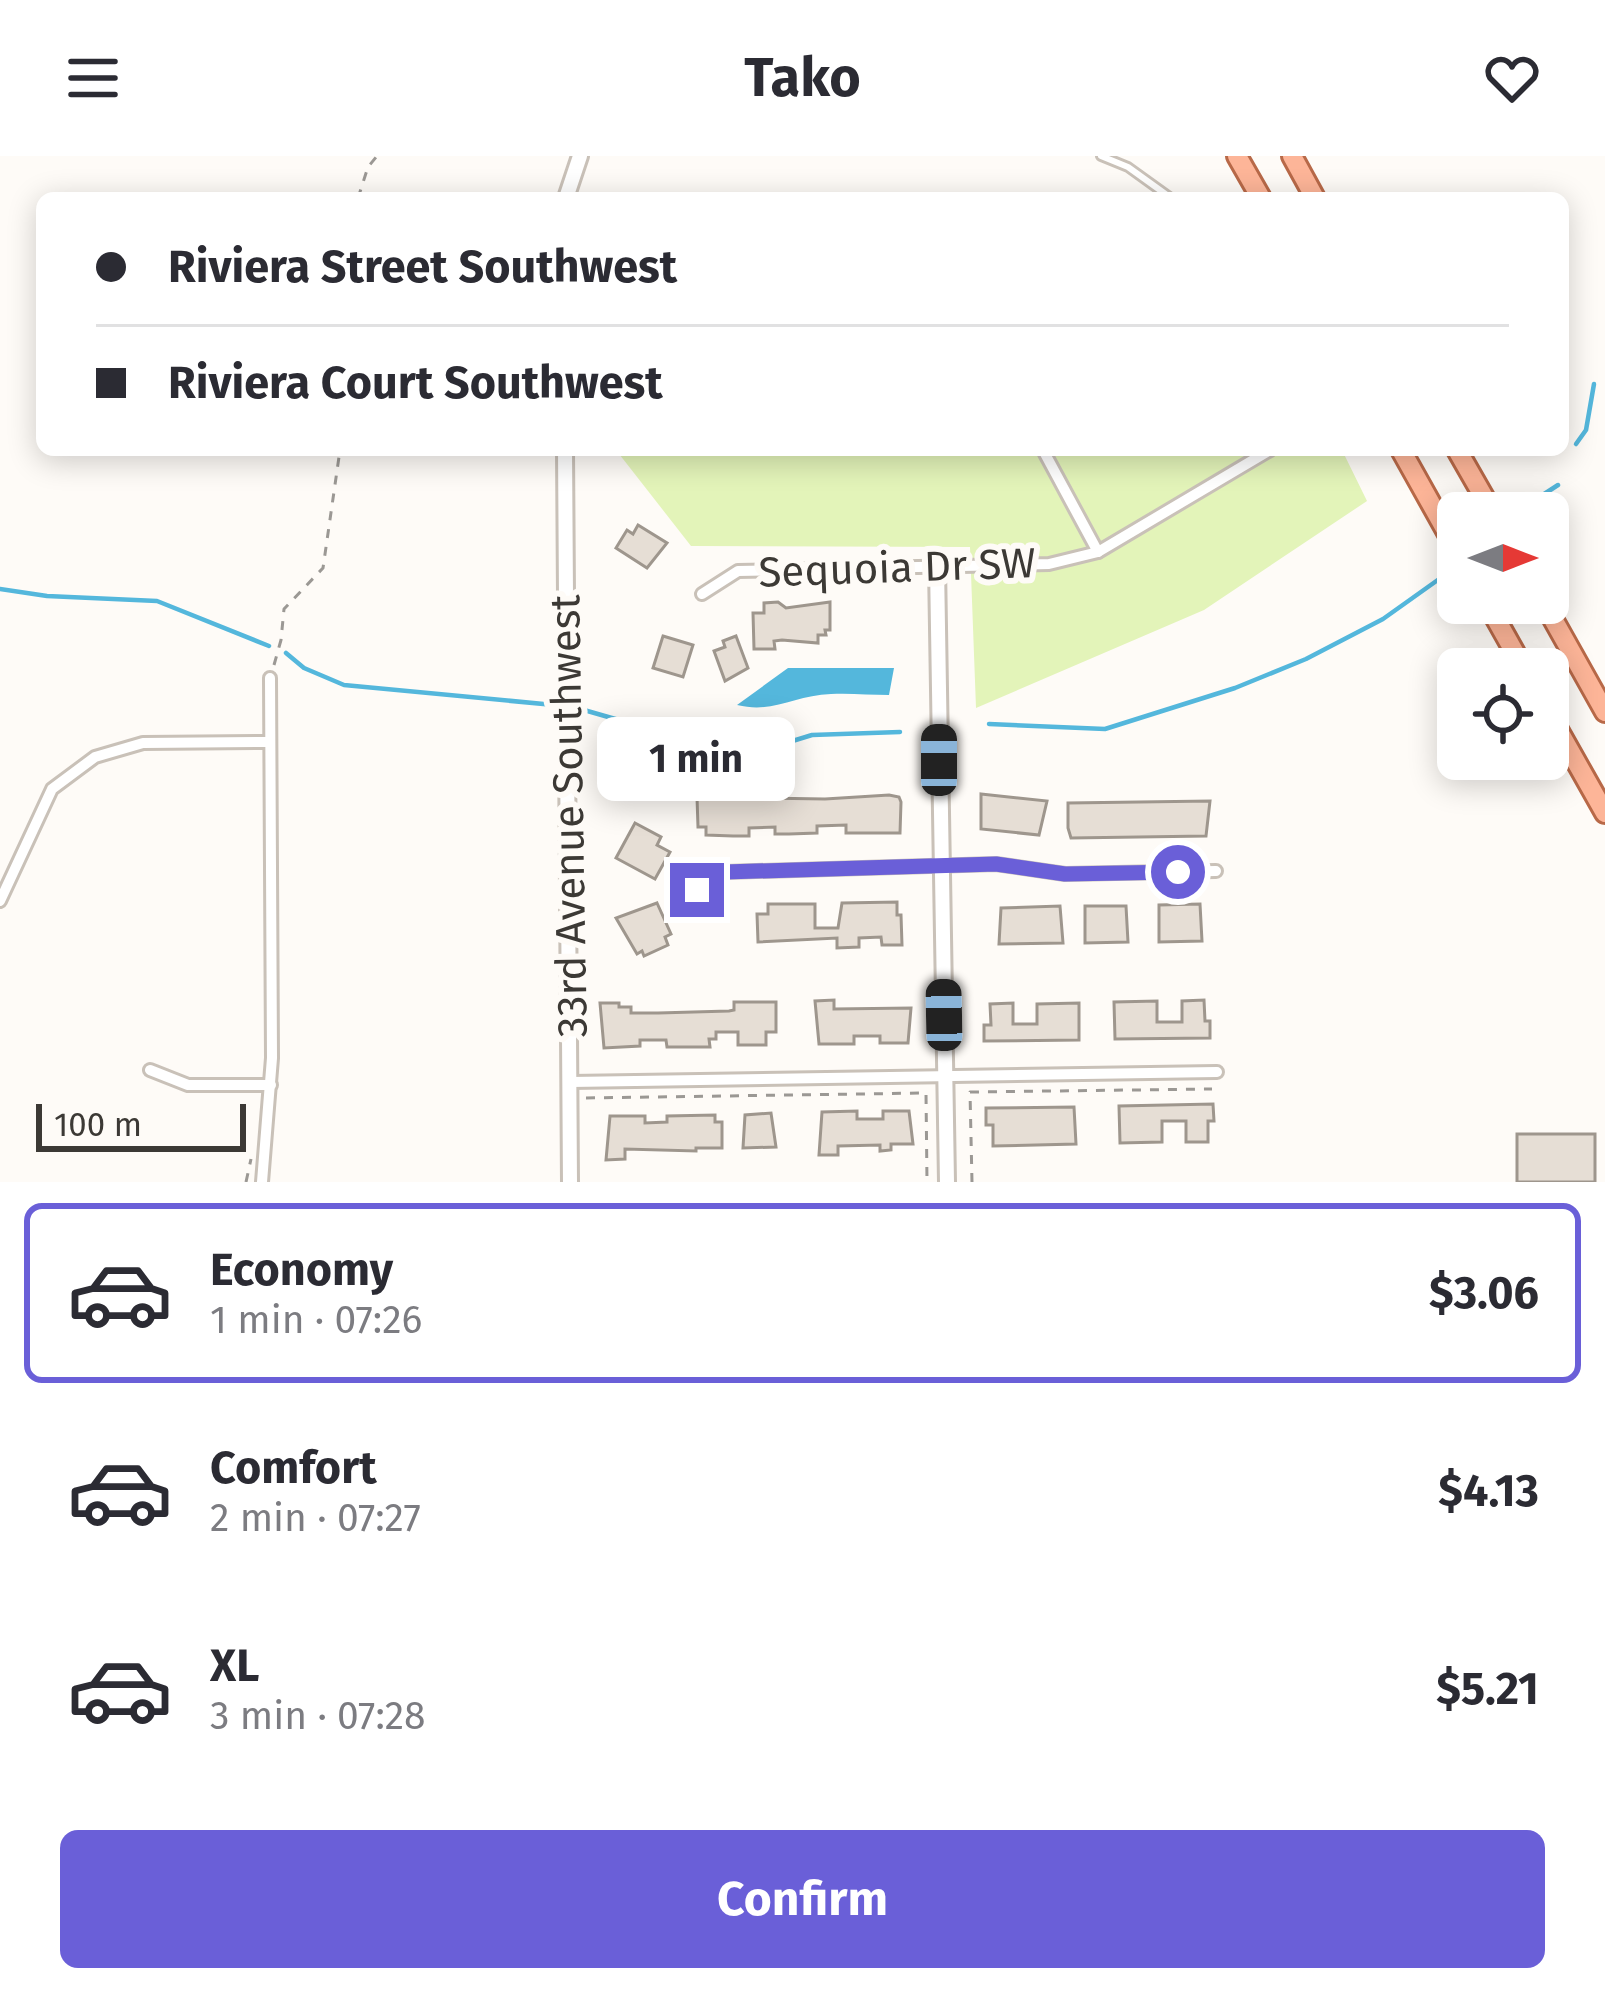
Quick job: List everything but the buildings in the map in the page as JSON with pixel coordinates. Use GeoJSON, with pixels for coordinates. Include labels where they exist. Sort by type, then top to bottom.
{"type":"FeatureCollection","features":[{"type":"Feature","properties":{"kind":"main road"},"geometry":{"type":"LineString","coordinates":[[1237,156],[1258,192]]}},
{"type":"Feature","properties":{"kind":"main road"},"geometry":{"type":"LineString","coordinates":[[1292,156],[1313,192]]}},
{"type":"Feature","properties":{"kind":"main road"},"geometry":{"type":"LineString","coordinates":[[1404,456],[1437,514]]}},
{"type":"Feature","properties":{"kind":"main road"},"geometry":{"type":"LineString","coordinates":[[1460,456],[1481,492]]}},
{"type":"Feature","properties":{"kind":"main road"},"geometry":{"type":"LineString","coordinates":[[1556,624],[1605,712]]}},
{"type":"Feature","properties":{"kind":"main road"},"geometry":{"type":"LineString","coordinates":[[1569,749],[1605,813]]}},
{"type":"Feature","properties":{"kind":"street"},"geometry":{"type":"LineString","coordinates":[[568,192],[580,156]]}},
{"type":"Feature","properties":{"kind":"street","name":"33rd Avenue Southwest"},"geometry":{"type":"LineString","coordinates":[[565,456],[570,1182]]}},
{"type":"Feature","properties":{"kind":"street"},"geometry":{"type":"LineString","coordinates":[[1046,456],[1098,552]]}},
{"type":"Feature","properties":{"kind":"street","name":"Sequoia Dr SW"},"geometry":{"type":"LineString","coordinates":[[702,594],[738,572],[1049,564],[1098,552],[1260,456]]}},
{"type":"Feature","properties":{"kind":"street"},"geometry":{"type":"LineString","coordinates":[[938,566],[947,1182]]}},
{"type":"Feature","properties":{"kind":"street"},"geometry":{"type":"LineString","coordinates":[[262,1182],[272,1085],[269,678]]}},
{"type":"Feature","properties":{"kind":"street"},"geometry":{"type":"LineString","coordinates":[[0,901],[52,789],[95,757],[143,743],[269,742]]}},
{"type":"Feature","properties":{"kind":"street"},"geometry":{"type":"LineString","coordinates":[[697,890],[725,872],[996,864],[1065,874],[1216,871]]}},
{"type":"Feature","properties":{"kind":"street"},"geometry":{"type":"LineString","coordinates":[[150,1070],[188,1085],[272,1085]]}},
{"type":"Feature","properties":{"kind":"street"},"geometry":{"type":"LineString","coordinates":[[571,1082],[1217,1072]]}},
{"type":"Feature","properties":{"kind":"lane"},"geometry":{"type":"LineString","coordinates":[[1101,156],[1128,167],[1163,192]]}},
{"type":"Feature","properties":{"kind":"path"},"geometry":{"type":"LineString","coordinates":[[360,192],[377,156]]}},
{"type":"Feature","properties":{"kind":"path"},"geometry":{"type":"LineString","coordinates":[[269,678],[281,640],[284,609],[323,568],[339,456]]}},
{"type":"Feature","properties":{"kind":"path"},"geometry":{"type":"LineString","coordinates":[[972,1182],[970,1092],[1212,1089]]}},
{"type":"Feature","properties":{"kind":"path"},"geometry":{"type":"LineString","coordinates":[[586,1098],[926,1093],[927,1182]]}},
{"type":"Feature","properties":{"kind":"green space"},"geometry":{"type":"Polygon","coordinates":[[[621,456],[1345,456],[1367,501],[1204,610],[976,708],[970,547],[691,546],[621,456]]]}},
{"type":"Feature","properties":{"kind":"water"},"geometry":{"type":"Polygon","coordinates":[[[788,668],[894,668],[889,695],[831,694],[774,706],[737,705],[788,668]]]}},
{"type":"Feature","properties":{"kind":"waterway"},"geometry":{"type":"LineString","coordinates":[[1576,444],[1586,430],[1594,384]]}},
{"type":"Feature","properties":{"kind":"waterway"},"geometry":{"type":"LineString","coordinates":[[1547,492],[1558,485]]}},
{"type":"Feature","properties":{"kind":"waterway"},"geometry":{"type":"LineString","coordinates":[[989,724],[1105,729],[1235,688],[1306,659],[1383,619],[1437,581]]}},
{"type":"Feature","properties":{"kind":"waterway"},"geometry":{"type":"LineString","coordinates":[[0,589],[157,601],[269,646]]}},
{"type":"Feature","properties":{"kind":"waterway"},"geometry":{"type":"LineString","coordinates":[[286,653],[304,668],[344,685],[554,705]]}},
{"type":"Feature","properties":{"kind":"waterway"},"geometry":{"type":"LineString","coordinates":[[577,708],[744,756],[812,735],[900,732]]}},
{"type":"Feature","properties":{"kind":"route"},"geometry":{"type":"LineString","coordinates":[[697,890],[725,872],[996,864],[1065,874],[1178,872]]}}]}
